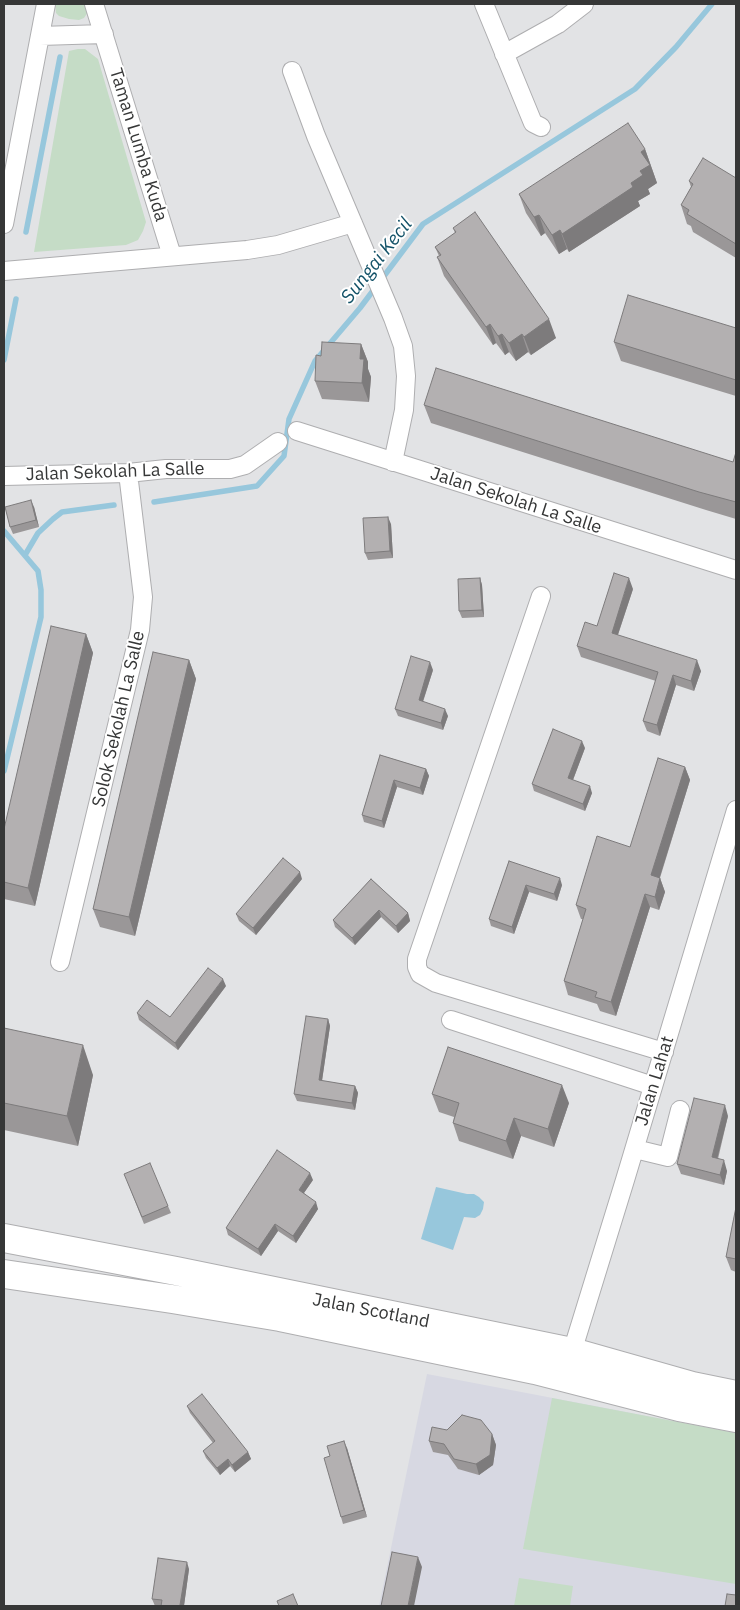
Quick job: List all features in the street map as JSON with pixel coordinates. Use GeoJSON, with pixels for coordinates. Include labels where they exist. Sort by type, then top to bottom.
{"type":"FeatureCollection","features":[{"type":"Feature","properties":{"kind":"highway","name":"Jalan Scotland"},"geometry":{"type":"LineString","coordinates":[[4,1238],[572,1352],[692,1386],[736,1395]]}},
{"type":"Feature","properties":{"kind":"highway","name":"Jalan Scotland"},"geometry":{"type":"LineString","coordinates":[[4,1274],[280,1317],[535,1370],[678,1406],[736,1418]]}},
{"type":"Feature","properties":{"kind":"street"},"geometry":{"type":"LineString","coordinates":[[4,224],[46,4]]}},
{"type":"Feature","properties":{"kind":"street","name":"Taman Lumba Kuda"},"geometry":{"type":"LineString","coordinates":[[94,4],[172,256]]}},
{"type":"Feature","properties":{"kind":"street"},"geometry":{"type":"LineString","coordinates":[[484,4],[533,123],[542,126]]}},
{"type":"Feature","properties":{"kind":"street"},"geometry":{"type":"LineString","coordinates":[[504,54],[558,24],[584,4]]}},
{"type":"Feature","properties":{"kind":"street"},"geometry":{"type":"LineString","coordinates":[[40,36],[104,34]]}},
{"type":"Feature","properties":{"kind":"street"},"geometry":{"type":"LineString","coordinates":[[292,71],[316,136],[374,271],[403,346],[406,376],[404,410],[393,462]]}},
{"type":"Feature","properties":{"kind":"street"},"geometry":{"type":"LineString","coordinates":[[4,271],[247,250],[278,245],[353,223]]}},
{"type":"Feature","properties":{"kind":"street","name":"Jalan Sekolah La Salle"},"geometry":{"type":"LineString","coordinates":[[297,431],[736,570]]}},
{"type":"Feature","properties":{"kind":"street","name":"Jalan Sekolah La Salle"},"geometry":{"type":"LineString","coordinates":[[4,476],[128,473],[166,469],[230,469],[245,465],[278,442]]}},
{"type":"Feature","properties":{"kind":"street","name":"Solok Sekolah La Salle"},"geometry":{"type":"LineString","coordinates":[[60,962],[140,630],[143,598],[128,473]]}},
{"type":"Feature","properties":{"kind":"street"},"geometry":{"type":"LineString","coordinates":[[541,596],[417,959],[417,967],[420,974],[436,983],[664,1052]]}},
{"type":"Feature","properties":{"kind":"street","name":"Jalan Lahat"},"geometry":{"type":"LineString","coordinates":[[572,1352],[736,810]]}},
{"type":"Feature","properties":{"kind":"street"},"geometry":{"type":"LineString","coordinates":[[452,1020],[653,1086]]}},
{"type":"Feature","properties":{"kind":"street"},"geometry":{"type":"LineString","coordinates":[[634,1149],[668,1157],[680,1110]]}},
{"type":"Feature","properties":{"kind":"shaded area"},"geometry":{"type":"Polygon","coordinates":[[[427,1374],[736,1433],[736,1606],[379,1606],[427,1374]]]}},
{"type":"Feature","properties":{"kind":"green space"},"geometry":{"type":"Polygon","coordinates":[[[55,4],[88,4],[88,12],[84,18],[79,20],[69,19],[56,13],[55,4]]]}},
{"type":"Feature","properties":{"kind":"green space"},"geometry":{"type":"Polygon","coordinates":[[[85,49],[98,59],[146,222],[138,240],[126,245],[34,252],[69,51],[85,49]]]}},
{"type":"Feature","properties":{"kind":"green space"},"geometry":{"type":"Polygon","coordinates":[[[552,1398],[736,1433],[736,1584],[523,1549],[552,1398]]]}},
{"type":"Feature","properties":{"kind":"green space"},"geometry":{"type":"Polygon","coordinates":[[[519,1578],[573,1586],[570,1606],[514,1606],[519,1578]]]}},
{"type":"Feature","properties":{"kind":"water"},"geometry":{"type":"Polygon","coordinates":[[[436,1187],[474,1194],[484,1202],[480,1215],[475,1218],[464,1217],[453,1250],[421,1239],[436,1187]]]}},
{"type":"Feature","properties":{"kind":"building"},"geometry":{"type":"Polygon","coordinates":[[[628,123],[645,149],[641,152],[650,165],[640,171],[643,175],[631,183],[633,187],[562,234],[560,230],[552,235],[539,215],[534,217],[519,194],[628,123]]]}},
{"type":"Feature","properties":{"kind":"building"},"geometry":{"type":"Polygon","coordinates":[[[703,158],[736,178],[736,244],[687,214],[689,210],[681,205],[693,184],[689,181],[703,158]]]}},
{"type":"Feature","properties":{"kind":"building"},"geometry":{"type":"Polygon","coordinates":[[[475,212],[549,319],[524,337],[522,334],[509,343],[502,334],[498,336],[490,324],[486,327],[437,257],[441,255],[435,247],[456,232],[453,228],[475,212]]]}},
{"type":"Feature","properties":{"kind":"building"},"geometry":{"type":"Polygon","coordinates":[[[628,295],[736,328],[736,380],[614,342],[628,295]]]}},
{"type":"Feature","properties":{"kind":"building"},"geometry":{"type":"Polygon","coordinates":[[[322,342],[361,344],[360,359],[364,359],[362,383],[315,381],[316,355],[321,356],[322,342]]]}},
{"type":"Feature","properties":{"kind":"building"},"geometry":{"type":"Polygon","coordinates":[[[436,368],[733,462],[736,452],[736,502],[424,405],[436,368]]]}},
{"type":"Feature","properties":{"kind":"building"},"geometry":{"type":"Polygon","coordinates":[[[31,500],[36,520],[10,527],[5,507],[31,500]]]}},
{"type":"Feature","properties":{"kind":"building"},"geometry":{"type":"Polygon","coordinates":[[[388,517],[390,551],[365,553],[363,518],[388,517]]]}},
{"type":"Feature","properties":{"kind":"building"},"geometry":{"type":"Polygon","coordinates":[[[614,573],[629,578],[612,633],[697,660],[691,681],[673,675],[657,725],[643,721],[658,672],[577,646],[585,622],[597,626],[614,573]]]}},
{"type":"Feature","properties":{"kind":"building"},"geometry":{"type":"Polygon","coordinates":[[[480,578],[482,610],[459,611],[458,579],[480,578]]]}},
{"type":"Feature","properties":{"kind":"building"},"geometry":{"type":"Polygon","coordinates":[[[51,626],[86,634],[28,888],[4,882],[4,829],[51,626]]]}},
{"type":"Feature","properties":{"kind":"building"},"geometry":{"type":"Polygon","coordinates":[[[153,652],[189,660],[129,917],[93,909],[153,652]]]}},
{"type":"Feature","properties":{"kind":"building"},"geometry":{"type":"Polygon","coordinates":[[[411,656],[430,662],[419,700],[445,709],[441,723],[395,709],[411,656]]]}},
{"type":"Feature","properties":{"kind":"building"},"geometry":{"type":"Polygon","coordinates":[[[553,729],[582,741],[568,778],[590,786],[583,804],[532,784],[553,729]]]}},
{"type":"Feature","properties":{"kind":"building"},"geometry":{"type":"Polygon","coordinates":[[[380,755],[426,769],[420,788],[394,780],[382,821],[362,815],[380,755]]]}},
{"type":"Feature","properties":{"kind":"building"},"geometry":{"type":"Polygon","coordinates":[[[658,758],[685,767],[651,875],[660,878],[655,897],[645,894],[611,1002],[595,997],[597,992],[564,981],[586,909],[576,905],[597,836],[630,847],[658,758]]]}},
{"type":"Feature","properties":{"kind":"building"},"geometry":{"type":"Polygon","coordinates":[[[283,858],[300,872],[253,928],[236,914],[283,858]]]}},
{"type":"Feature","properties":{"kind":"building"},"geometry":{"type":"Polygon","coordinates":[[[509,861],[560,878],[554,894],[526,885],[512,927],[489,919],[509,861]]]}},
{"type":"Feature","properties":{"kind":"building"},"geometry":{"type":"Polygon","coordinates":[[[371,879],[408,913],[396,926],[379,910],[352,938],[333,920],[371,879]]]}},
{"type":"Feature","properties":{"kind":"building"},"geometry":{"type":"Polygon","coordinates":[[[208,968],[223,979],[175,1043],[137,1013],[147,1000],[170,1017],[208,968]]]}},
{"type":"Feature","properties":{"kind":"building"},"geometry":{"type":"Polygon","coordinates":[[[306,1016],[328,1019],[319,1080],[355,1086],[352,1103],[294,1094],[306,1016]]]}},
{"type":"Feature","properties":{"kind":"building"},"geometry":{"type":"Polygon","coordinates":[[[4,1028],[83,1045],[67,1116],[4,1103],[4,1028]]]}},
{"type":"Feature","properties":{"kind":"building"},"geometry":{"type":"Polygon","coordinates":[[[448,1047],[562,1085],[548,1129],[514,1118],[506,1141],[453,1123],[459,1103],[432,1094],[448,1047]]]}},
{"type":"Feature","properties":{"kind":"building"},"geometry":{"type":"Polygon","coordinates":[[[694,1098],[725,1105],[712,1157],[724,1160],[720,1175],[677,1164],[694,1098]]]}},
{"type":"Feature","properties":{"kind":"building"},"geometry":{"type":"Polygon","coordinates":[[[277,1150],[310,1173],[299,1190],[316,1202],[293,1236],[275,1224],[258,1249],[226,1228],[277,1150]]]}},
{"type":"Feature","properties":{"kind":"building"},"geometry":{"type":"Polygon","coordinates":[[[150,1163],[168,1206],[142,1217],[124,1174],[150,1163]]]}},
{"type":"Feature","properties":{"kind":"building"},"geometry":{"type":"Polygon","coordinates":[[[736,1207],[736,1259],[726,1257],[736,1207]]]}},
{"type":"Feature","properties":{"kind":"building"},"geometry":{"type":"Polygon","coordinates":[[[202,1394],[248,1452],[232,1465],[228,1459],[217,1468],[203,1451],[215,1441],[187,1406],[202,1394]]]}},
{"type":"Feature","properties":{"kind":"building"},"geometry":{"type":"Polygon","coordinates":[[[462,1415],[481,1420],[492,1434],[490,1455],[476,1464],[454,1459],[444,1444],[429,1441],[432,1427],[447,1430],[462,1415]]]}},
{"type":"Feature","properties":{"kind":"building"},"geometry":{"type":"Polygon","coordinates":[[[344,1441],[364,1510],[341,1517],[324,1458],[330,1456],[327,1446],[344,1441]]]}},
{"type":"Feature","properties":{"kind":"building"},"geometry":{"type":"Polygon","coordinates":[[[392,1552],[418,1557],[408,1606],[381,1606],[392,1552]]]}},
{"type":"Feature","properties":{"kind":"building"},"geometry":{"type":"Polygon","coordinates":[[[158,1558],[187,1562],[180,1605],[188,1606],[161,1606],[162,1600],[152,1599],[158,1558]]]}},
{"type":"Feature","properties":{"kind":"building"},"geometry":{"type":"Polygon","coordinates":[[[293,1594],[298,1606],[279,1606],[277,1601],[293,1594]]]}},
{"type":"Feature","properties":{"kind":"building"},"geometry":{"type":"Polygon","coordinates":[[[727,1594],[736,1595],[736,1606],[725,1606],[727,1594]]]}},
{"type":"Feature","properties":{"kind":"waterway","name":"Sungai Kecil"},"geometry":{"type":"LineString","coordinates":[[154,502],[257,486],[284,456],[289,419],[315,361],[360,308],[423,224],[635,89],[676,47],[712,4]]}},
{"type":"Feature","properties":{"kind":"waterway","name":"Sungai Kecil"},"geometry":{"type":"LineString","coordinates":[[26,232],[60,57]]}},
{"type":"Feature","properties":{"kind":"waterway","name":"Sungai Kecil"},"geometry":{"type":"LineString","coordinates":[[4,360],[16,299]]}},
{"type":"Feature","properties":{"kind":"waterway","name":"Sungai Kecil"},"geometry":{"type":"LineString","coordinates":[[25,555],[38,533],[62,512],[114,505]]}},
{"type":"Feature","properties":{"kind":"waterway","name":"Sungai Kecil"},"geometry":{"type":"LineString","coordinates":[[4,531],[38,571],[41,590],[41,617],[4,771]]}}]}
